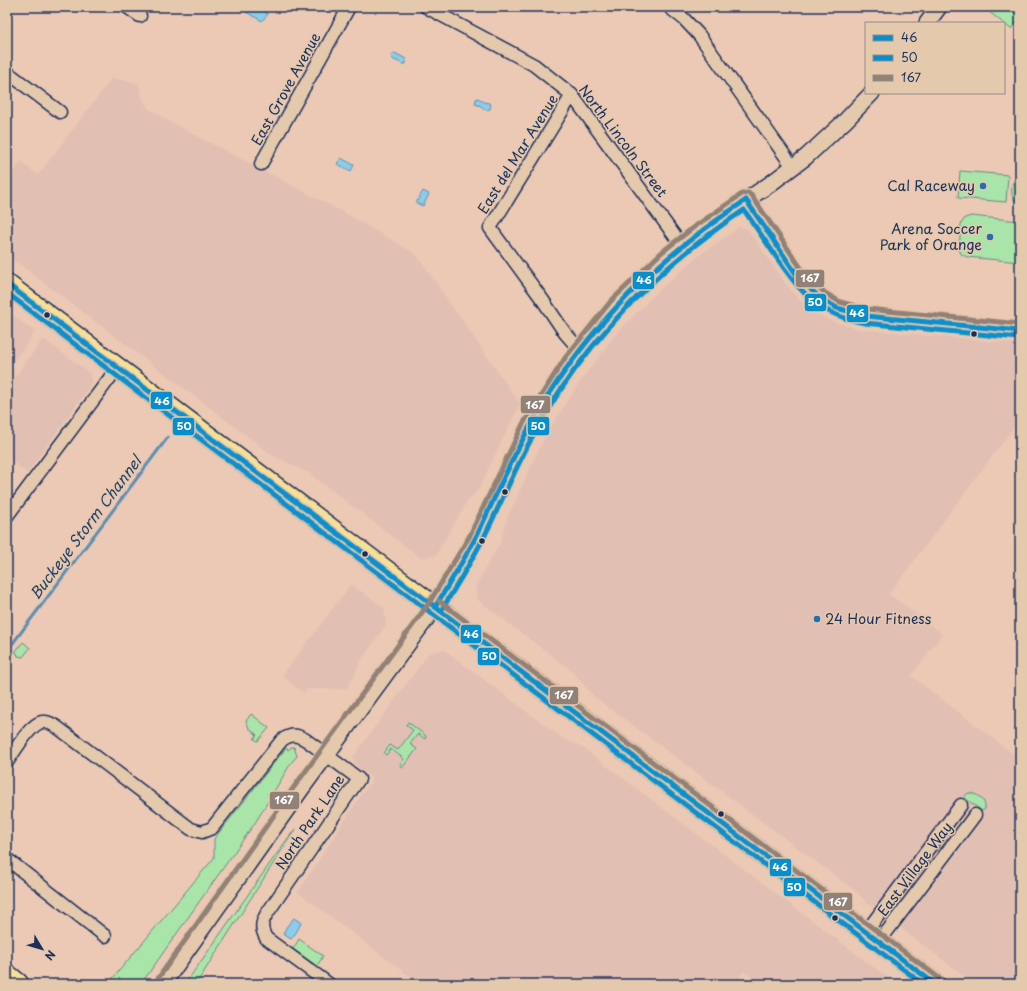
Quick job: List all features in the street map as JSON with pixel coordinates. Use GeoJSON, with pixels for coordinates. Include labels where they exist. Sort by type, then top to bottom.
{"type":"FeatureCollection","features":[{"type":"Feature","properties":{"kind":"highway"},"geometry":{"type":"LineString","coordinates":[[7,976],[18,984]]}},
{"type":"Feature","properties":{"kind":"main road"},"geometry":{"type":"LineString","coordinates":[[7,284],[935,984]]}},
{"type":"Feature","properties":{"kind":"street"},"geometry":{"type":"LineString","coordinates":[[128,7],[140,16]]}},
{"type":"Feature","properties":{"kind":"street","name":"East Grove Avenue"},"geometry":{"type":"LineString","coordinates":[[261,164],[349,7]]}},
{"type":"Feature","properties":{"kind":"street","name":"North Lincoln Street"},"geometry":{"type":"LineString","coordinates":[[426,7],[534,65],[572,95],[682,246]]}},
{"type":"Feature","properties":{"kind":"street"},"geometry":{"type":"LineString","coordinates":[[669,7],[699,35],[792,167]]}},
{"type":"Feature","properties":{"kind":"street"},"geometry":{"type":"LineString","coordinates":[[928,22],[940,7]]}},
{"type":"Feature","properties":{"kind":"street"},"geometry":{"type":"LineString","coordinates":[[7,72],[60,112]]}},
{"type":"Feature","properties":{"kind":"street"},"geometry":{"type":"LineString","coordinates":[[163,984],[326,755],[435,607],[475,540],[516,452],[538,412],[560,377],[580,350],[628,294],[682,246],[792,167],[831,135],[871,94]]}},
{"type":"Feature","properties":{"kind":"street","name":"East del Mar Avenue"},"geometry":{"type":"LineString","coordinates":[[572,95],[490,228],[565,333],[580,350]]}},
{"type":"Feature","properties":{"kind":"street"},"geometry":{"type":"LineString","coordinates":[[746,200],[799,278],[821,299],[837,309],[851,314],[866,316],[1020,331]]}},
{"type":"Feature","properties":{"kind":"street"},"geometry":{"type":"LineString","coordinates":[[7,516],[118,368]]}},
{"type":"Feature","properties":{"kind":"street","name":"North Park Lane"},"geometry":{"type":"LineString","coordinates":[[7,762],[28,732],[41,722],[47,722],[56,727],[192,829],[202,832],[212,828],[277,746],[290,735],[300,736],[359,780],[261,923],[262,930],[266,938],[329,984]]}},
{"type":"Feature","properties":{"kind":"street","name":"East Village Way"},"geometry":{"type":"LineString","coordinates":[[872,937],[961,805]]}},
{"type":"Feature","properties":{"kind":"street","name":"East Village Way"},"geometry":{"type":"LineString","coordinates":[[872,937],[975,815]]}},
{"type":"Feature","properties":{"kind":"street"},"geometry":{"type":"LineString","coordinates":[[7,859],[106,936]]}},
{"type":"Feature","properties":{"kind":"shaded area"},"geometry":{"type":"Polygon","coordinates":[[[112,78],[138,83],[144,102],[149,109],[176,125],[341,211],[416,254],[520,404],[479,488],[468,500],[436,555],[421,558],[309,473],[274,456],[7,255],[7,180],[21,162],[38,175],[112,78]]]}},
{"type":"Feature","properties":{"kind":"shaded area"},"geometry":{"type":"Polygon","coordinates":[[[739,227],[748,229],[785,283],[799,300],[819,315],[830,321],[859,329],[1020,344],[1020,419],[889,594],[942,634],[911,676],[1020,759],[1020,984],[975,984],[866,902],[858,893],[591,694],[572,671],[478,600],[475,587],[501,541],[506,521],[537,453],[550,428],[579,383],[617,333],[658,291],[697,257],[739,227]]]}},
{"type":"Feature","properties":{"kind":"shaded area"},"geometry":{"type":"Polygon","coordinates":[[[7,311],[35,332],[7,370],[7,311]]]}},
{"type":"Feature","properties":{"kind":"shaded area"},"geometry":{"type":"Polygon","coordinates":[[[43,339],[90,373],[92,381],[89,388],[27,473],[7,458],[7,388],[43,339]]]}},
{"type":"Feature","properties":{"kind":"shaded area"},"geometry":{"type":"Polygon","coordinates":[[[351,584],[384,608],[386,625],[361,660],[354,677],[346,689],[307,689],[304,693],[282,676],[351,584]]]}},
{"type":"Feature","properties":{"kind":"shaded area"},"geometry":{"type":"Polygon","coordinates":[[[444,650],[565,740],[579,745],[896,984],[760,984],[744,971],[734,984],[420,984],[298,892],[373,779],[356,766],[353,757],[429,653],[444,650]]]}},
{"type":"Feature","properties":{"kind":"green space"},"geometry":{"type":"Polygon","coordinates":[[[983,7],[1011,7],[1020,14],[1020,18],[1011,29],[1005,24],[1005,22],[1002,22],[983,7]]]}},
{"type":"Feature","properties":{"kind":"green space","name":"Cal Raceway"},"geometry":{"type":"Polygon","coordinates":[[[960,171],[1008,175],[1006,202],[958,198],[960,171]]]}},
{"type":"Feature","properties":{"kind":"green space"},"geometry":{"type":"Polygon","coordinates":[[[1017,177],[1020,178],[1020,201],[1014,200],[1012,194],[1012,184],[1017,177]]]}},
{"type":"Feature","properties":{"kind":"green space","name":"Arena Soccer Park of Orange"},"geometry":{"type":"Polygon","coordinates":[[[971,216],[1020,221],[1020,262],[967,257],[961,254],[959,249],[961,224],[965,218],[971,216]]]}},
{"type":"Feature","properties":{"kind":"green space"},"geometry":{"type":"Polygon","coordinates":[[[23,642],[30,648],[23,657],[18,656],[15,652],[23,642]]]}},
{"type":"Feature","properties":{"kind":"green space"},"geometry":{"type":"Polygon","coordinates":[[[251,714],[269,728],[258,741],[254,739],[257,735],[249,728],[246,721],[251,714]]]}},
{"type":"Feature","properties":{"kind":"green space"},"geometry":{"type":"Polygon","coordinates":[[[408,722],[426,736],[425,739],[418,734],[410,744],[417,749],[402,768],[400,765],[404,759],[391,749],[386,755],[384,753],[390,745],[398,750],[413,730],[406,725],[408,722]]]}},
{"type":"Feature","properties":{"kind":"green space"},"geometry":{"type":"Polygon","coordinates":[[[294,747],[297,756],[291,763],[255,823],[141,984],[108,984],[214,858],[214,839],[286,748],[288,750],[294,747]]]}},
{"type":"Feature","properties":{"kind":"green space"},"geometry":{"type":"Polygon","coordinates":[[[968,793],[978,795],[984,802],[985,809],[982,811],[965,798],[968,793]]]}},
{"type":"Feature","properties":{"kind":"green space"},"geometry":{"type":"Polygon","coordinates":[[[296,828],[196,984],[185,984],[288,838],[296,828]]]}},
{"type":"Feature","properties":{"kind":"green space"},"geometry":{"type":"Polygon","coordinates":[[[299,939],[323,956],[317,966],[293,949],[299,939]]]}},
{"type":"Feature","properties":{"kind":"water"},"geometry":{"type":"Polygon","coordinates":[[[249,7],[255,7],[268,14],[262,21],[246,12],[249,7]]]}},
{"type":"Feature","properties":{"kind":"water"},"geometry":{"type":"Polygon","coordinates":[[[395,53],[406,59],[406,64],[401,64],[391,57],[392,54],[395,53]]]}},
{"type":"Feature","properties":{"kind":"water"},"geometry":{"type":"Polygon","coordinates":[[[478,98],[489,103],[491,105],[490,109],[486,110],[475,104],[476,99],[478,98]]]}},
{"type":"Feature","properties":{"kind":"water"},"geometry":{"type":"Polygon","coordinates":[[[341,158],[354,165],[351,171],[337,164],[341,158]]]}},
{"type":"Feature","properties":{"kind":"water"},"geometry":{"type":"Polygon","coordinates":[[[423,191],[429,194],[423,206],[416,203],[423,191]]]}},
{"type":"Feature","properties":{"kind":"water"},"geometry":{"type":"Polygon","coordinates":[[[294,918],[301,923],[291,939],[283,934],[287,926],[294,918]]]}},
{"type":"Feature","properties":{"kind":"waterway","name":"Buckeye Storm Channel"},"geometry":{"type":"LineString","coordinates":[[7,651],[168,437]]}},
{"type":"Feature","properties":{"kind":"transit line","name":"167"},"geometry":{"type":"LineString","coordinates":[[157,980],[294,787],[429,603],[469,537],[523,424],[565,358],[611,301],[662,252],[694,227],[742,194],[748,193],[752,196],[805,274],[825,293],[840,302],[867,309],[1020,324]]}},
{"type":"Feature","properties":{"kind":"transit line","name":"46"},"geometry":{"type":"LineString","coordinates":[[746,200],[799,278],[821,299],[837,308],[866,316],[1020,331]]}},
{"type":"Feature","properties":{"kind":"transit line","name":"46"},"geometry":{"type":"LineString","coordinates":[[435,607],[474,541],[514,456],[530,426],[559,379],[581,349],[605,320],[656,269],[684,245],[746,200]]}},
{"type":"Feature","properties":{"kind":"transit line","name":"50"},"geometry":{"type":"LineString","coordinates":[[441,611],[480,545],[520,460],[536,430],[564,385],[585,356],[632,301],[658,276],[685,253],[744,210],[795,283],[804,293],[824,309],[836,315],[865,323],[1019,338]]}},
{"type":"Feature","properties":{"kind":"transit line","name":"46"},"geometry":{"type":"LineString","coordinates":[[7,284],[935,984]]}},
{"type":"Feature","properties":{"kind":"transit line","name":"50"},"geometry":{"type":"LineString","coordinates":[[7,293],[923,984]]}},
{"type":"Feature","properties":{"kind":"transit line","name":"167"},"geometry":{"type":"LineString","coordinates":[[439,601],[939,978]]}},
{"type":"Feature","properties":{"kind":"place","name":"Cal Raceway"},"geometry":{"type":"Point","coordinates":[983,186]}},
{"type":"Feature","properties":{"kind":"place","name":"Arena Soccer Park of Orange"},"geometry":{"type":"Point","coordinates":[990,237]}},
{"type":"Feature","properties":{"kind":"place","name":"24 Hour Fitness"},"geometry":{"type":"Point","coordinates":[817,619]}}]}
